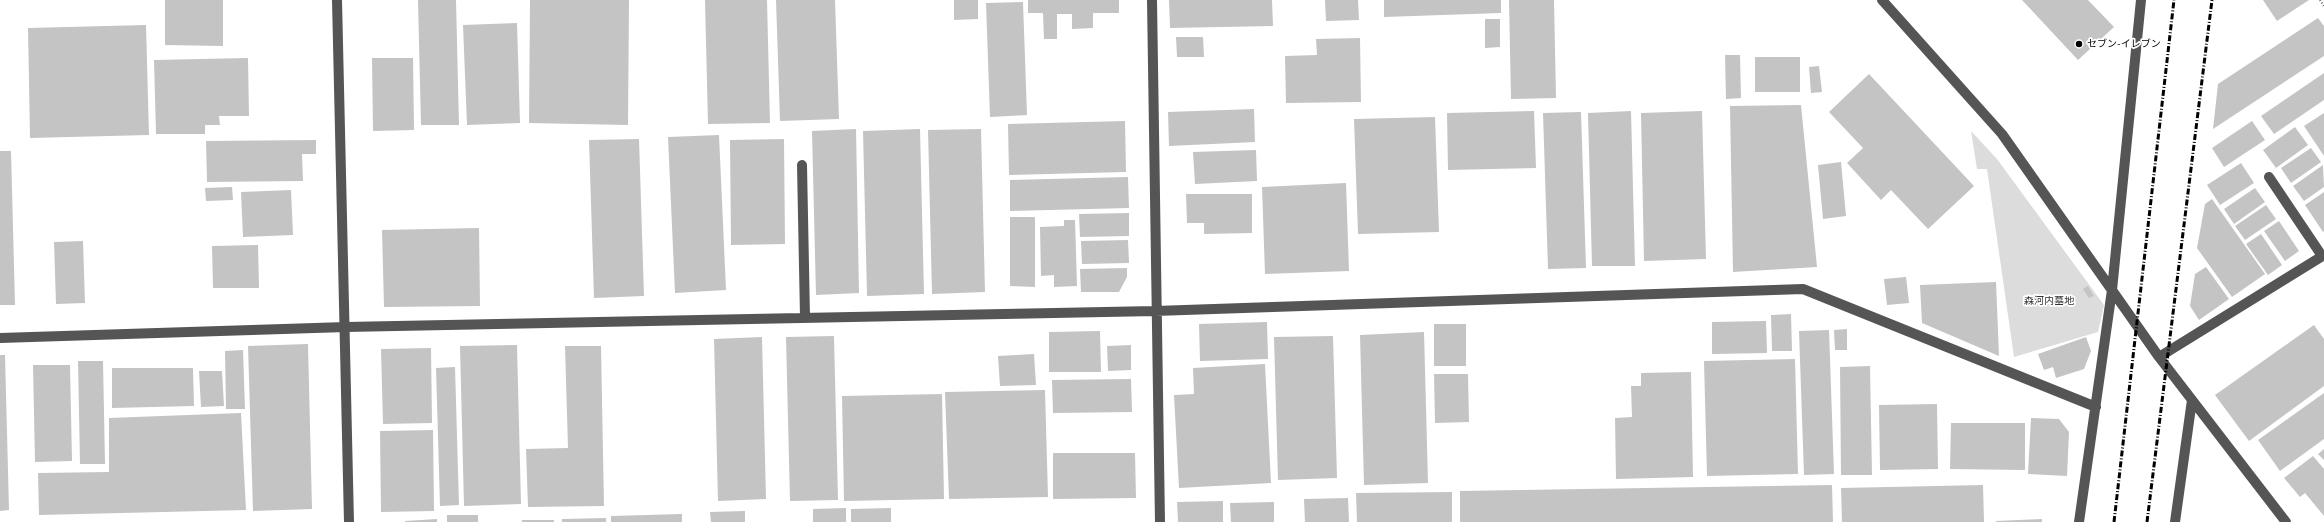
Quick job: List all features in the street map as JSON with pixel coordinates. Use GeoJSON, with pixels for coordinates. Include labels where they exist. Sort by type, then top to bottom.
{"type":"FeatureCollection","features":[{"type":"Feature","properties":{"kind":"street"},"geometry":{"type":"LineString","coordinates":[[337,0],[346,327],[349,522]]}},
{"type":"Feature","properties":{"kind":"street"},"geometry":{"type":"LineString","coordinates":[[1152,0],[1155,311],[1160,522]]}},
{"type":"Feature","properties":{"kind":"street"},"geometry":{"type":"LineString","coordinates":[[1882,0],[2002,134],[2159,357],[2286,522]]}},
{"type":"Feature","properties":{"kind":"street"},"geometry":{"type":"LineString","coordinates":[[2079,522],[2112,290],[2141,0]]}},
{"type":"Feature","properties":{"kind":"street"},"geometry":{"type":"LineString","coordinates":[[802,165],[805,318]]}},
{"type":"Feature","properties":{"kind":"street"},"geometry":{"type":"LineString","coordinates":[[2159,357],[2323,256],[2269,177]]}},
{"type":"Feature","properties":{"kind":"street"},"geometry":{"type":"LineString","coordinates":[[0,338],[346,327],[1155,311],[1802,288],[2096,407]]}},
{"type":"Feature","properties":{"kind":"street"},"geometry":{"type":"LineString","coordinates":[[2175,522],[2192,400]]}},
{"type":"Feature","properties":{"kind":"path"},"geometry":{"type":"LineString","coordinates":[[2320,0],[2324,6]]}},
{"type":"Feature","properties":{"kind":"green space","name":"森河内墓地"},"geometry":{"type":"Polygon","coordinates":[[[1971,131],[1997,159],[2104,305],[2098,332],[2014,357],[1987,169],[1977,169],[1971,131]]]}},
{"type":"Feature","properties":{"kind":"building"},"geometry":{"type":"Polygon","coordinates":[[[165,0],[223,0],[223,46],[165,45],[165,0]]]}},
{"type":"Feature","properties":{"kind":"building"},"geometry":{"type":"Polygon","coordinates":[[[418,0],[456,0],[459,125],[421,125],[418,0]]]}},
{"type":"Feature","properties":{"kind":"building"},"geometry":{"type":"Polygon","coordinates":[[[530,0],[629,0],[628,125],[529,123],[530,0]]]}},
{"type":"Feature","properties":{"kind":"building"},"geometry":{"type":"Polygon","coordinates":[[[705,0],[767,0],[770,123],[708,124],[705,0]]]}},
{"type":"Feature","properties":{"kind":"building"},"geometry":{"type":"Polygon","coordinates":[[[776,0],[835,0],[839,119],[780,121],[776,0]]]}},
{"type":"Feature","properties":{"kind":"building"},"geometry":{"type":"Polygon","coordinates":[[[954,0],[978,0],[978,19],[954,20],[954,0]]]}},
{"type":"Feature","properties":{"kind":"building"},"geometry":{"type":"Polygon","coordinates":[[[1028,0],[1119,0],[1119,13],[1093,13],[1093,28],[1072,29],[1072,14],[1057,14],[1057,39],[1044,39],[1043,13],[1028,13],[1028,0]]]}},
{"type":"Feature","properties":{"kind":"building"},"geometry":{"type":"Polygon","coordinates":[[[1169,0],[1272,0],[1273,26],[1170,28],[1169,0]]]}},
{"type":"Feature","properties":{"kind":"building"},"geometry":{"type":"Polygon","coordinates":[[[1325,0],[1358,0],[1359,20],[1326,21],[1325,0]]]}},
{"type":"Feature","properties":{"kind":"building"},"geometry":{"type":"Polygon","coordinates":[[[1384,0],[1501,0],[1501,13],[1384,17],[1384,0]]]}},
{"type":"Feature","properties":{"kind":"building"},"geometry":{"type":"Polygon","coordinates":[[[1509,0],[1554,0],[1556,98],[1511,99],[1509,0]]]}},
{"type":"Feature","properties":{"kind":"building","name":"セブン-イレブン"},"geometry":{"type":"Polygon","coordinates":[[[2022,0],[2088,0],[2114,27],[2078,60],[2022,0]]]}},
{"type":"Feature","properties":{"kind":"building"},"geometry":{"type":"Polygon","coordinates":[[[2263,0],[2309,0],[2277,21],[2263,0]]]}},
{"type":"Feature","properties":{"kind":"building"},"geometry":{"type":"Polygon","coordinates":[[[1023,2],[1027,115],[990,117],[986,3],[1023,2]]]}},
{"type":"Feature","properties":{"kind":"building"},"geometry":{"type":"Polygon","coordinates":[[[2318,18],[2324,26],[2324,56],[2213,129],[2218,84],[2318,18]]]}},
{"type":"Feature","properties":{"kind":"building"},"geometry":{"type":"Polygon","coordinates":[[[1485,19],[1500,19],[1500,47],[1485,48],[1485,19]]]}},
{"type":"Feature","properties":{"kind":"building"},"geometry":{"type":"Polygon","coordinates":[[[517,23],[520,123],[467,125],[463,25],[517,23]]]}},
{"type":"Feature","properties":{"kind":"building"},"geometry":{"type":"Polygon","coordinates":[[[146,25],[149,135],[30,138],[28,28],[146,25]]]}},
{"type":"Feature","properties":{"kind":"building"},"geometry":{"type":"Polygon","coordinates":[[[1176,37],[1203,37],[1204,57],[1177,57],[1176,37]]]}},
{"type":"Feature","properties":{"kind":"building"},"geometry":{"type":"Polygon","coordinates":[[[1360,38],[1361,102],[1286,103],[1285,56],[1317,55],[1316,39],[1360,38]]]}},
{"type":"Feature","properties":{"kind":"building"},"geometry":{"type":"Polygon","coordinates":[[[1725,55],[1740,55],[1741,98],[1726,99],[1725,55]]]}},
{"type":"Feature","properties":{"kind":"building"},"geometry":{"type":"Polygon","coordinates":[[[1755,57],[1800,57],[1800,92],[1755,92],[1755,57]]]}},
{"type":"Feature","properties":{"kind":"building"},"geometry":{"type":"Polygon","coordinates":[[[248,58],[249,116],[219,116],[220,125],[205,125],[205,134],[156,134],[154,60],[248,58]]]}},
{"type":"Feature","properties":{"kind":"building"},"geometry":{"type":"Polygon","coordinates":[[[372,58],[413,58],[414,130],[373,131],[372,58]]]}},
{"type":"Feature","properties":{"kind":"building"},"geometry":{"type":"Polygon","coordinates":[[[1819,66],[1822,92],[1811,93],[1809,67],[1819,66]]]}},
{"type":"Feature","properties":{"kind":"building"},"geometry":{"type":"Polygon","coordinates":[[[2324,73],[2324,100],[2274,134],[2261,116],[2324,73]]]}},
{"type":"Feature","properties":{"kind":"building"},"geometry":{"type":"Polygon","coordinates":[[[1869,74],[1974,186],[1928,229],[1891,190],[1881,200],[1847,163],[1863,148],[1829,112],[1869,74]]]}},
{"type":"Feature","properties":{"kind":"building"},"geometry":{"type":"Polygon","coordinates":[[[1801,105],[1817,267],[1733,272],[1730,106],[1801,105]]]}},
{"type":"Feature","properties":{"kind":"building"},"geometry":{"type":"Polygon","coordinates":[[[1254,109],[1255,142],[1169,146],[1168,112],[1254,109]]]}},
{"type":"Feature","properties":{"kind":"building"},"geometry":{"type":"Polygon","coordinates":[[[1534,111],[1536,168],[1448,170],[1447,113],[1534,111]]]}},
{"type":"Feature","properties":{"kind":"building"},"geometry":{"type":"Polygon","coordinates":[[[1631,111],[1635,266],[1592,266],[1588,113],[1631,111]]]}},
{"type":"Feature","properties":{"kind":"building"},"geometry":{"type":"Polygon","coordinates":[[[1702,111],[1706,259],[1644,261],[1641,113],[1702,111]]]}},
{"type":"Feature","properties":{"kind":"building"},"geometry":{"type":"Polygon","coordinates":[[[1581,112],[1586,268],[1548,269],[1543,113],[1581,112]]]}},
{"type":"Feature","properties":{"kind":"building"},"geometry":{"type":"Polygon","coordinates":[[[2324,113],[2324,156],[2304,126],[2324,113]]]}},
{"type":"Feature","properties":{"kind":"building"},"geometry":{"type":"Polygon","coordinates":[[[1435,117],[1439,232],[1358,234],[1354,119],[1435,117]]]}},
{"type":"Feature","properties":{"kind":"building"},"geometry":{"type":"Polygon","coordinates":[[[1125,121],[1126,172],[1009,175],[1008,124],[1125,121]]]}},
{"type":"Feature","properties":{"kind":"building"},"geometry":{"type":"Polygon","coordinates":[[[2252,121],[2265,140],[2224,167],[2212,148],[2252,121]]]}},
{"type":"Feature","properties":{"kind":"building"},"geometry":{"type":"Polygon","coordinates":[[[2295,127],[2308,145],[2276,168],[2263,150],[2295,127]]]}},
{"type":"Feature","properties":{"kind":"building"},"geometry":{"type":"Polygon","coordinates":[[[856,129],[859,293],[816,295],[812,131],[856,129]]]}},
{"type":"Feature","properties":{"kind":"building"},"geometry":{"type":"Polygon","coordinates":[[[920,129],[924,294],[867,296],[863,131],[920,129]]]}},
{"type":"Feature","properties":{"kind":"building"},"geometry":{"type":"Polygon","coordinates":[[[981,129],[985,292],[932,294],[928,130],[981,129]]]}},
{"type":"Feature","properties":{"kind":"building"},"geometry":{"type":"Polygon","coordinates":[[[719,135],[726,290],[675,293],[668,137],[719,135]]]}},
{"type":"Feature","properties":{"kind":"building"},"geometry":{"type":"Polygon","coordinates":[[[639,139],[644,296],[594,298],[589,140],[639,139]]]}},
{"type":"Feature","properties":{"kind":"building"},"geometry":{"type":"Polygon","coordinates":[[[784,139],[785,244],[731,245],[730,140],[784,139]]]}},
{"type":"Feature","properties":{"kind":"building"},"geometry":{"type":"Polygon","coordinates":[[[316,140],[316,154],[302,154],[303,181],[207,182],[206,141],[316,140]]]}},
{"type":"Feature","properties":{"kind":"building"},"geometry":{"type":"Polygon","coordinates":[[[2311,148],[2321,162],[2291,183],[2281,168],[2311,148]]]}},
{"type":"Feature","properties":{"kind":"building"},"geometry":{"type":"Polygon","coordinates":[[[1256,150],[1257,181],[1195,184],[1193,152],[1256,150]]]}},
{"type":"Feature","properties":{"kind":"building"},"geometry":{"type":"Polygon","coordinates":[[[0,151],[11,151],[15,305],[0,305],[0,151]]]}},
{"type":"Feature","properties":{"kind":"building"},"geometry":{"type":"Polygon","coordinates":[[[1841,162],[1846,216],[1823,219],[1818,165],[1841,162]]]}},
{"type":"Feature","properties":{"kind":"building"},"geometry":{"type":"Polygon","coordinates":[[[2241,163],[2254,183],[2220,205],[2207,185],[2241,163]]]}},
{"type":"Feature","properties":{"kind":"building"},"geometry":{"type":"Polygon","coordinates":[[[2323,165],[2324,187],[2304,201],[2293,186],[2323,165]]]}},
{"type":"Feature","properties":{"kind":"building"},"geometry":{"type":"Polygon","coordinates":[[[1128,177],[1129,208],[1010,211],[1010,180],[1128,177]]]}},
{"type":"Feature","properties":{"kind":"building"},"geometry":{"type":"Polygon","coordinates":[[[1346,183],[1349,271],[1265,274],[1262,187],[1346,183]]]}},
{"type":"Feature","properties":{"kind":"building"},"geometry":{"type":"Polygon","coordinates":[[[232,187],[233,200],[206,201],[205,188],[232,187]]]}},
{"type":"Feature","properties":{"kind":"building"},"geometry":{"type":"Polygon","coordinates":[[[2255,188],[2265,202],[2234,224],[2224,209],[2255,188]]]}},
{"type":"Feature","properties":{"kind":"building"},"geometry":{"type":"Polygon","coordinates":[[[291,190],[293,235],[243,237],[241,192],[291,190]]]}},
{"type":"Feature","properties":{"kind":"building"},"geometry":{"type":"Polygon","coordinates":[[[2324,192],[2324,231],[2323,232],[2305,205],[2324,192]]]}},
{"type":"Feature","properties":{"kind":"building"},"geometry":{"type":"Polygon","coordinates":[[[1186,194],[1252,194],[1252,233],[1204,234],[1204,223],[1187,223],[1186,194]]]}},
{"type":"Feature","properties":{"kind":"building"},"geometry":{"type":"Polygon","coordinates":[[[2212,199],[2265,274],[2232,297],[2197,248],[2205,204],[2212,199]]]}},
{"type":"Feature","properties":{"kind":"building"},"geometry":{"type":"Polygon","coordinates":[[[2266,205],[2276,219],[2245,240],[2235,226],[2266,205]]]}},
{"type":"Feature","properties":{"kind":"building"},"geometry":{"type":"Polygon","coordinates":[[[1129,213],[1129,236],[1080,237],[1079,214],[1129,213]]]}},
{"type":"Feature","properties":{"kind":"building"},"geometry":{"type":"Polygon","coordinates":[[[1010,217],[1035,217],[1035,287],[1010,286],[1010,217]]]}},
{"type":"Feature","properties":{"kind":"building"},"geometry":{"type":"Polygon","coordinates":[[[1064,220],[1075,220],[1077,286],[1054,287],[1054,275],[1041,276],[1040,227],[1064,226],[1064,220]]]}},
{"type":"Feature","properties":{"kind":"building"},"geometry":{"type":"Polygon","coordinates":[[[2279,221],[2299,251],[2285,261],[2264,231],[2279,221]]]}},
{"type":"Feature","properties":{"kind":"building"},"geometry":{"type":"Polygon","coordinates":[[[479,228],[480,306],[384,307],[382,230],[479,228]]]}},
{"type":"Feature","properties":{"kind":"building"},"geometry":{"type":"Polygon","coordinates":[[[2261,234],[2282,265],[2268,275],[2246,244],[2261,234]]]}},
{"type":"Feature","properties":{"kind":"building"},"geometry":{"type":"Polygon","coordinates":[[[1128,240],[1129,263],[1082,264],[1081,241],[1128,240]]]}},
{"type":"Feature","properties":{"kind":"building"},"geometry":{"type":"Polygon","coordinates":[[[83,241],[85,303],[56,304],[54,242],[83,241]]]}},
{"type":"Feature","properties":{"kind":"building"},"geometry":{"type":"Polygon","coordinates":[[[258,245],[259,288],[213,288],[212,246],[258,245]]]}},
{"type":"Feature","properties":{"kind":"building"},"geometry":{"type":"Polygon","coordinates":[[[2206,267],[2229,299],[2199,320],[2190,306],[2195,274],[2206,267]]]}},
{"type":"Feature","properties":{"kind":"building"},"geometry":{"type":"Polygon","coordinates":[[[1127,268],[1127,277],[1119,292],[1081,292],[1080,269],[1127,268]]]}},
{"type":"Feature","properties":{"kind":"building"},"geometry":{"type":"Polygon","coordinates":[[[1906,277],[1909,303],[1887,305],[1884,279],[1906,277]]]}},
{"type":"Feature","properties":{"kind":"building"},"geometry":{"type":"Polygon","coordinates":[[[1996,282],[1999,356],[1922,323],[1920,285],[1996,282]]]}},
{"type":"Feature","properties":{"kind":"building"},"geometry":{"type":"Polygon","coordinates":[[[2088,286],[2094,296],[2089,298],[2083,289],[2088,286]]]}},
{"type":"Feature","properties":{"kind":"building"},"geometry":{"type":"Polygon","coordinates":[[[1791,314],[1792,351],[1772,351],[1771,315],[1791,314]]]}},
{"type":"Feature","properties":{"kind":"building"},"geometry":{"type":"Polygon","coordinates":[[[1766,321],[1767,353],[1712,354],[1712,322],[1766,321]]]}},
{"type":"Feature","properties":{"kind":"building"},"geometry":{"type":"Polygon","coordinates":[[[1267,322],[1268,359],[1200,361],[1199,324],[1267,322]]]}},
{"type":"Feature","properties":{"kind":"building"},"geometry":{"type":"Polygon","coordinates":[[[1434,324],[1466,324],[1466,366],[1434,366],[1434,324]]]}},
{"type":"Feature","properties":{"kind":"building"},"geometry":{"type":"Polygon","coordinates":[[[2314,325],[2324,339],[2324,386],[2249,441],[2215,395],[2314,325]]]}},
{"type":"Feature","properties":{"kind":"building"},"geometry":{"type":"Polygon","coordinates":[[[1847,329],[1847,350],[1835,350],[1834,330],[1847,329]]]}},
{"type":"Feature","properties":{"kind":"building"},"geometry":{"type":"Polygon","coordinates":[[[1829,330],[1834,474],[1804,475],[1799,331],[1829,330]]]}},
{"type":"Feature","properties":{"kind":"building"},"geometry":{"type":"Polygon","coordinates":[[[1100,331],[1101,372],[1049,372],[1049,332],[1100,331]]]}},
{"type":"Feature","properties":{"kind":"building"},"geometry":{"type":"Polygon","coordinates":[[[1424,332],[1428,483],[1364,485],[1360,335],[1424,332]]]}},
{"type":"Feature","properties":{"kind":"building"},"geometry":{"type":"Polygon","coordinates":[[[834,336],[838,500],[790,501],[786,337],[834,336]]]}},
{"type":"Feature","properties":{"kind":"building"},"geometry":{"type":"Polygon","coordinates":[[[1333,336],[1337,478],[1278,480],[1274,337],[1333,336]]]}},
{"type":"Feature","properties":{"kind":"building"},"geometry":{"type":"Polygon","coordinates":[[[762,337],[766,499],[718,501],[714,339],[762,337]]]}},
{"type":"Feature","properties":{"kind":"building"},"geometry":{"type":"Polygon","coordinates":[[[2086,337],[2091,351],[2084,369],[2056,378],[2053,367],[2044,370],[2038,354],[2086,337]]]}},
{"type":"Feature","properties":{"kind":"building"},"geometry":{"type":"Polygon","coordinates":[[[308,344],[312,509],[253,511],[248,346],[308,344]]]}},
{"type":"Feature","properties":{"kind":"building"},"geometry":{"type":"Polygon","coordinates":[[[517,345],[521,504],[464,506],[460,346],[517,345]]]}},
{"type":"Feature","properties":{"kind":"building"},"geometry":{"type":"Polygon","coordinates":[[[1131,345],[1131,370],[1108,371],[1107,346],[1131,345]]]}},
{"type":"Feature","properties":{"kind":"building"},"geometry":{"type":"Polygon","coordinates":[[[565,346],[601,346],[604,506],[528,507],[526,449],[568,448],[565,346]]]}},
{"type":"Feature","properties":{"kind":"building"},"geometry":{"type":"Polygon","coordinates":[[[431,348],[432,423],[383,424],[381,349],[431,348]]]}},
{"type":"Feature","properties":{"kind":"building"},"geometry":{"type":"Polygon","coordinates":[[[243,350],[245,409],[226,409],[225,351],[243,350]]]}},
{"type":"Feature","properties":{"kind":"building"},"geometry":{"type":"Polygon","coordinates":[[[1034,354],[1036,385],[1000,386],[998,356],[1034,354]]]}},
{"type":"Feature","properties":{"kind":"building"},"geometry":{"type":"Polygon","coordinates":[[[0,355],[5,355],[9,510],[0,511],[0,355]]]}},
{"type":"Feature","properties":{"kind":"building"},"geometry":{"type":"Polygon","coordinates":[[[1795,359],[1798,474],[1707,476],[1704,361],[1795,359]]]}},
{"type":"Feature","properties":{"kind":"building"},"geometry":{"type":"Polygon","coordinates":[[[78,361],[103,361],[105,464],[80,464],[78,361]]]}},
{"type":"Feature","properties":{"kind":"building"},"geometry":{"type":"Polygon","coordinates":[[[1265,364],[1271,483],[1179,488],[1174,395],[1194,394],[1193,368],[1265,364]]]}},
{"type":"Feature","properties":{"kind":"building"},"geometry":{"type":"Polygon","coordinates":[[[33,365],[70,365],[72,461],[35,462],[33,365]]]}},
{"type":"Feature","properties":{"kind":"building"},"geometry":{"type":"Polygon","coordinates":[[[1870,366],[1872,475],[1841,475],[1840,367],[1870,366]]]}},
{"type":"Feature","properties":{"kind":"building"},"geometry":{"type":"Polygon","coordinates":[[[455,367],[459,505],[440,506],[436,368],[455,367]]]}},
{"type":"Feature","properties":{"kind":"building"},"geometry":{"type":"Polygon","coordinates":[[[112,368],[193,368],[194,406],[112,408],[112,368]]]}},
{"type":"Feature","properties":{"kind":"building"},"geometry":{"type":"Polygon","coordinates":[[[199,371],[222,371],[224,406],[201,407],[199,371]]]}},
{"type":"Feature","properties":{"kind":"building"},"geometry":{"type":"Polygon","coordinates":[[[1691,372],[1693,477],[1616,479],[1615,418],[1632,417],[1631,386],[1641,386],[1641,373],[1691,372]]]}},
{"type":"Feature","properties":{"kind":"building"},"geometry":{"type":"Polygon","coordinates":[[[1434,374],[1468,374],[1469,422],[1435,423],[1434,374]]]}},
{"type":"Feature","properties":{"kind":"building"},"geometry":{"type":"Polygon","coordinates":[[[1131,379],[1132,412],[1053,413],[1052,380],[1131,379]]]}},
{"type":"Feature","properties":{"kind":"building"},"geometry":{"type":"Polygon","coordinates":[[[1045,390],[1048,497],[949,499],[945,392],[1045,390]]]}},
{"type":"Feature","properties":{"kind":"building"},"geometry":{"type":"Polygon","coordinates":[[[2324,393],[2324,439],[2280,471],[2258,440],[2324,393]]]}},
{"type":"Feature","properties":{"kind":"building"},"geometry":{"type":"Polygon","coordinates":[[[942,394],[944,499],[844,501],[842,396],[942,394]]]}},
{"type":"Feature","properties":{"kind":"building"},"geometry":{"type":"Polygon","coordinates":[[[1937,404],[1938,469],[1880,470],[1879,405],[1937,404]]]}},
{"type":"Feature","properties":{"kind":"building"},"geometry":{"type":"Polygon","coordinates":[[[241,413],[246,510],[39,515],[38,473],[109,472],[109,418],[241,413]]]}},
{"type":"Feature","properties":{"kind":"building"},"geometry":{"type":"Polygon","coordinates":[[[2031,418],[2059,419],[2069,432],[2067,476],[2028,474],[2031,418]]]}},
{"type":"Feature","properties":{"kind":"building"},"geometry":{"type":"Polygon","coordinates":[[[1951,423],[2025,423],[2025,470],[1950,469],[1951,423]]]}},
{"type":"Feature","properties":{"kind":"building"},"geometry":{"type":"Polygon","coordinates":[[[433,430],[434,511],[381,512],[380,431],[433,430]]]}},
{"type":"Feature","properties":{"kind":"building"},"geometry":{"type":"Polygon","coordinates":[[[2324,449],[2324,460],[2318,454],[2324,449]]]}},
{"type":"Feature","properties":{"kind":"building"},"geometry":{"type":"Polygon","coordinates":[[[1053,453],[1135,453],[1136,498],[1053,499],[1053,453]]]}},
{"type":"Feature","properties":{"kind":"building"},"geometry":{"type":"Polygon","coordinates":[[[2313,456],[2324,469],[2324,516],[2305,493],[2300,497],[2284,478],[2313,456]]]}},
{"type":"Feature","properties":{"kind":"building"},"geometry":{"type":"Polygon","coordinates":[[[1832,485],[1833,522],[1460,522],[1460,491],[1832,485]]]}},
{"type":"Feature","properties":{"kind":"building"},"geometry":{"type":"Polygon","coordinates":[[[1983,485],[1984,522],[1842,522],[1841,488],[1983,485]]]}},
{"type":"Feature","properties":{"kind":"building"},"geometry":{"type":"Polygon","coordinates":[[[1452,492],[1452,522],[1357,522],[1356,493],[1452,492]]]}},
{"type":"Feature","properties":{"kind":"building"},"geometry":{"type":"Polygon","coordinates":[[[1348,498],[1349,522],[1305,522],[1304,499],[1348,498]]]}},
{"type":"Feature","properties":{"kind":"building"},"geometry":{"type":"Polygon","coordinates":[[[1223,501],[1223,522],[1178,522],[1177,502],[1223,501]]]}},
{"type":"Feature","properties":{"kind":"building"},"geometry":{"type":"Polygon","coordinates":[[[1274,502],[1274,522],[1231,522],[1230,503],[1274,502]]]}},
{"type":"Feature","properties":{"kind":"building"},"geometry":{"type":"Polygon","coordinates":[[[846,508],[846,522],[813,522],[813,509],[846,508]]]}},
{"type":"Feature","properties":{"kind":"building"},"geometry":{"type":"Polygon","coordinates":[[[891,508],[891,522],[851,522],[851,509],[891,508]]]}},
{"type":"Feature","properties":{"kind":"building"},"geometry":{"type":"Polygon","coordinates":[[[745,511],[745,522],[711,522],[710,512],[745,511]]]}},
{"type":"Feature","properties":{"kind":"building"},"geometry":{"type":"Polygon","coordinates":[[[682,514],[682,522],[611,522],[611,516],[682,514]]]}},
{"type":"Feature","properties":{"kind":"building"},"geometry":{"type":"Polygon","coordinates":[[[447,515],[478,515],[478,522],[447,522],[447,515]]]}},
{"type":"Feature","properties":{"kind":"building"},"geometry":{"type":"Polygon","coordinates":[[[606,518],[606,522],[562,522],[562,519],[606,518]]]}},
{"type":"Feature","properties":{"kind":"building"},"geometry":{"type":"Polygon","coordinates":[[[437,519],[437,522],[405,522],[405,521],[437,519]]]}},
{"type":"Feature","properties":{"kind":"building"},"geometry":{"type":"Polygon","coordinates":[[[2042,519],[2042,522],[1996,522],[1996,521],[2042,519]]]}},
{"type":"Feature","properties":{"kind":"building"},"geometry":{"type":"Polygon","coordinates":[[[522,520],[554,520],[554,522],[522,522],[522,520]]]}},
{"type":"Feature","properties":{"kind":"railway"},"geometry":{"type":"LineString","coordinates":[[2114,522],[2174,0]]}},
{"type":"Feature","properties":{"kind":"railway"},"geometry":{"type":"LineString","coordinates":[[2147,522],[2212,0]]}},
{"type":"Feature","properties":{"kind":"place","name":"セブン-イレブン"},"geometry":{"type":"Point","coordinates":[2079,44]}}]}
